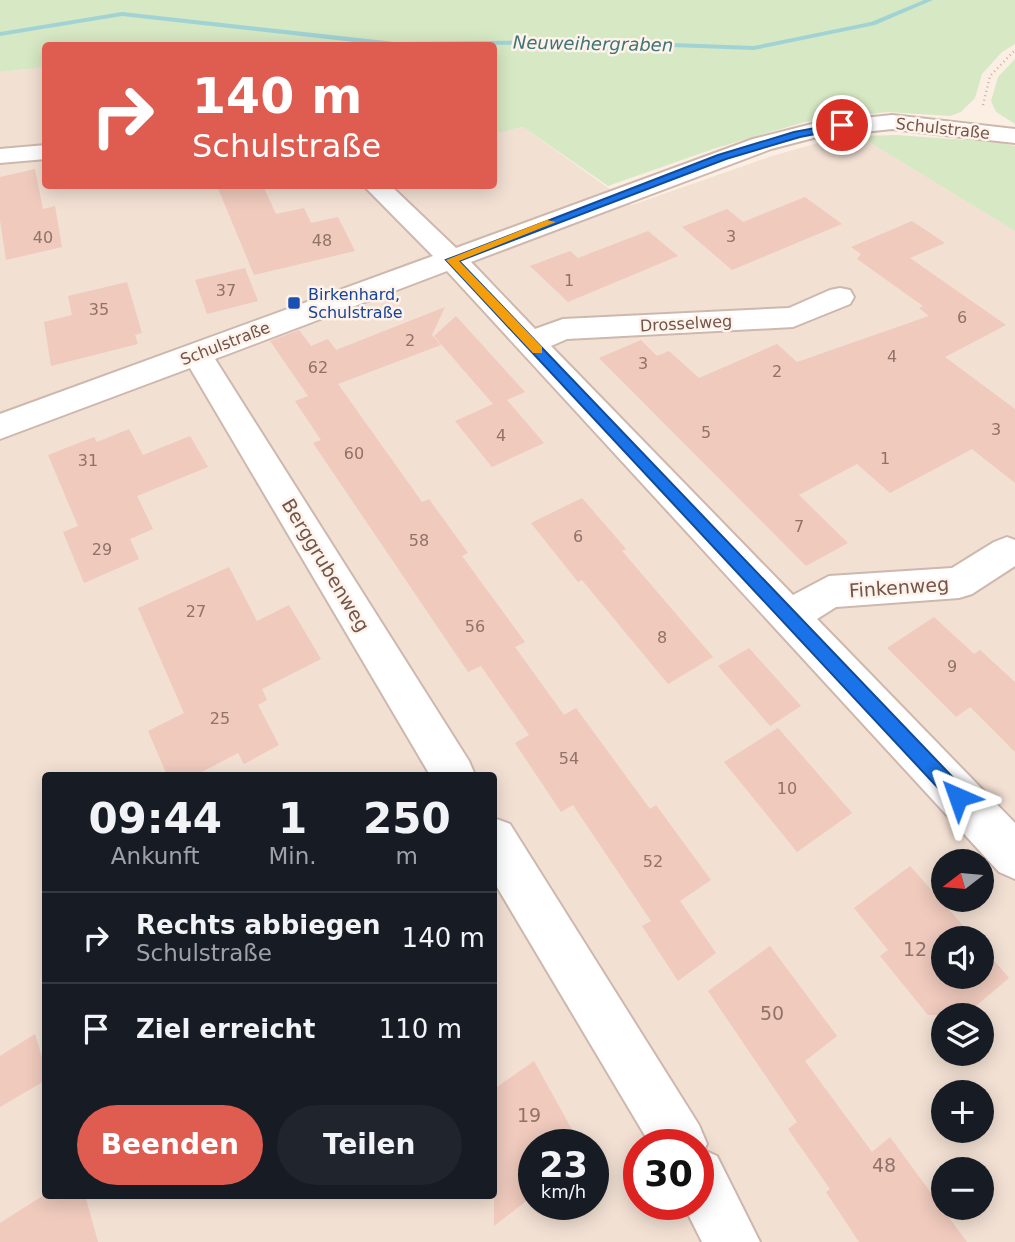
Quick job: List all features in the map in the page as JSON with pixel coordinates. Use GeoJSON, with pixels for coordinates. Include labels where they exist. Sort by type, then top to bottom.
{"type":"FeatureCollection","features":[{"type":"Feature","properties":{"kind":"street","name":"Schulstraße"},"geometry":{"type":"LineString","coordinates":[[0,427],[722,157],[816,130],[892,122],[1015,136]]}},
{"type":"Feature","properties":{"kind":"street"},"geometry":{"type":"LineString","coordinates":[[0,156],[42,152]]}},
{"type":"Feature","properties":{"kind":"street"},"geometry":{"type":"LineString","coordinates":[[380,189],[452,260],[1015,856]]}},
{"type":"Feature","properties":{"kind":"street","name":"Drosselweg"},"geometry":{"type":"LineString","coordinates":[[530,343],[563,329],[793,317],[840,297]]}},
{"type":"Feature","properties":{"kind":"street","name":"Berggrubenweg"},"geometry":{"type":"LineString","coordinates":[[197,354],[452,772]]}},
{"type":"Feature","properties":{"kind":"street","name":"Finkenweg"},"geometry":{"type":"LineString","coordinates":[[789,617],[829,592],[959,583],[1007,552]]}},
{"type":"Feature","properties":{"kind":"street"},"geometry":{"type":"LineString","coordinates":[[497,844],[671,1129]]}},
{"type":"Feature","properties":{"kind":"street"},"geometry":{"type":"LineString","coordinates":[[714,1207],[732,1242]]}},
{"type":"Feature","properties":{"kind":"path"},"geometry":{"type":"LineString","coordinates":[[978,130],[990,76],[1015,50]]}},
{"type":"Feature","properties":{"kind":"shaded area"},"geometry":{"type":"Polygon","coordinates":[[[42,67],[42,189],[497,189],[497,133],[523,127],[632,205],[772,156],[825,141],[859,136],[1015,231],[1015,1242],[0,1242],[0,72],[42,67]]]}},
{"type":"Feature","properties":{"kind":"green space"},"geometry":{"type":"Polygon","coordinates":[[[0,0],[1015,0],[1015,44],[1002,52],[982,74],[975,98],[961,112],[950,116],[887,112],[805,122],[713,149],[608,186],[523,127],[497,133],[497,42],[42,42],[42,67],[0,72],[0,0]]]}},
{"type":"Feature","properties":{"kind":"green space"},"geometry":{"type":"Polygon","coordinates":[[[1015,59],[1015,124],[996,112],[991,101],[998,77],[1015,59]]]}},
{"type":"Feature","properties":{"kind":"green space"},"geometry":{"type":"Polygon","coordinates":[[[896,135],[996,142],[1015,146],[1015,231],[859,136],[896,135]]]}},
{"type":"Feature","properties":{"kind":"building"},"geometry":{"type":"Polygon","coordinates":[[[35,169],[43,209],[55,206],[62,247],[6,260],[0,220],[0,177],[35,169]]]}},
{"type":"Feature","properties":{"kind":"building"},"geometry":{"type":"Polygon","coordinates":[[[218,189],[264,189],[276,214],[304,208],[311,223],[338,217],[355,251],[254,275],[218,189]]]}},
{"type":"Feature","properties":{"kind":"building"},"geometry":{"type":"Polygon","coordinates":[[[805,197],[842,224],[732,270],[682,227],[727,209],[743,222],[805,197]]]}},
{"type":"Feature","properties":{"kind":"building"},"geometry":{"type":"Polygon","coordinates":[[[912,221],[945,243],[910,258],[1006,325],[945,357],[1015,409],[1015,483],[972,449],[890,493],[857,464],[799,495],[848,543],[806,566],[599,358],[641,340],[657,356],[669,351],[699,378],[777,344],[797,362],[929,316],[919,308],[923,306],[857,259],[861,254],[851,247],[912,221]]]}},
{"type":"Feature","properties":{"kind":"building"},"geometry":{"type":"Polygon","coordinates":[[[648,231],[678,256],[568,302],[530,266],[570,251],[578,258],[648,231]]]}},
{"type":"Feature","properties":{"kind":"building"},"geometry":{"type":"Polygon","coordinates":[[[245,268],[258,301],[207,314],[195,280],[245,268]]]}},
{"type":"Feature","properties":{"kind":"building"},"geometry":{"type":"Polygon","coordinates":[[[127,282],[142,333],[135,335],[138,344],[51,366],[44,322],[72,315],[68,296],[127,282]]]}},
{"type":"Feature","properties":{"kind":"building"},"geometry":{"type":"Polygon","coordinates":[[[445,307],[432,335],[441,345],[338,384],[422,502],[429,499],[468,553],[462,556],[525,642],[515,647],[564,715],[576,708],[650,809],[656,805],[711,880],[680,901],[716,953],[678,981],[642,926],[651,921],[573,805],[561,812],[515,743],[529,735],[481,666],[468,672],[313,443],[321,440],[295,401],[308,396],[270,341],[299,330],[311,346],[328,339],[336,350],[445,307]]]}},
{"type":"Feature","properties":{"kind":"building"},"geometry":{"type":"Polygon","coordinates":[[[456,316],[525,392],[507,400],[544,443],[492,467],[455,421],[493,404],[434,336],[456,316]]]}},
{"type":"Feature","properties":{"kind":"building"},"geometry":{"type":"Polygon","coordinates":[[[129,429],[143,455],[190,436],[208,467],[137,496],[153,529],[130,539],[139,559],[84,583],[63,532],[78,526],[48,455],[94,437],[97,442],[129,429]]]}},
{"type":"Feature","properties":{"kind":"building"},"geometry":{"type":"Polygon","coordinates":[[[582,498],[626,549],[622,551],[713,657],[668,684],[582,580],[578,582],[531,523],[582,498]]]}},
{"type":"Feature","properties":{"kind":"building"},"geometry":{"type":"Polygon","coordinates":[[[229,567],[257,621],[289,605],[321,659],[262,689],[267,700],[258,705],[279,745],[244,764],[238,753],[202,772],[166,772],[148,731],[184,713],[138,608],[229,567]]]}},
{"type":"Feature","properties":{"kind":"building"},"geometry":{"type":"Polygon","coordinates":[[[934,617],[974,654],[980,650],[1015,682],[1015,752],[970,707],[956,717],[887,648],[934,617]]]}},
{"type":"Feature","properties":{"kind":"building"},"geometry":{"type":"Polygon","coordinates":[[[749,648],[801,706],[770,726],[718,666],[749,648]]]}},
{"type":"Feature","properties":{"kind":"building"},"geometry":{"type":"Polygon","coordinates":[[[778,728],[852,813],[797,852],[724,762],[778,728]]]}},
{"type":"Feature","properties":{"kind":"building"},"geometry":{"type":"Polygon","coordinates":[[[910,866],[931,890],[931,912],[951,912],[963,926],[931,926],[931,989],[994,989],[994,961],[1009,978],[979,1003],[931,1003],[931,1015],[928,1015],[880,956],[888,950],[854,908],[910,866]]]}},
{"type":"Feature","properties":{"kind":"building"},"geometry":{"type":"Polygon","coordinates":[[[770,946],[837,1036],[805,1061],[872,1152],[890,1137],[931,1193],[931,1220],[951,1220],[967,1242],[859,1242],[826,1192],[830,1189],[788,1129],[797,1122],[708,991],[770,946]]]}},
{"type":"Feature","properties":{"kind":"building"},"geometry":{"type":"Polygon","coordinates":[[[35,1034],[42,1057],[42,1082],[0,1107],[0,1056],[35,1034]]]}},
{"type":"Feature","properties":{"kind":"building"},"geometry":{"type":"Polygon","coordinates":[[[534,1061],[572,1129],[518,1129],[518,1207],[494,1226],[494,1199],[497,1199],[497,1087],[534,1061]]]}},
{"type":"Feature","properties":{"kind":"building"},"geometry":{"type":"Polygon","coordinates":[[[42,1196],[42,1199],[86,1199],[98,1242],[0,1242],[0,1223],[42,1196]]]}},
{"type":"Feature","properties":{"kind":"waterway","name":"Neuweihergraben"},"geometry":{"type":"LineString","coordinates":[[497,43],[589,42],[754,48],[873,24],[930,0]]}},
{"type":"Feature","properties":{"kind":"waterway","name":"Neuweihergraben"},"geometry":{"type":"LineString","coordinates":[[0,34],[122,14],[377,42]]}},
{"type":"Feature","properties":{"kind":"slow traffic"},"geometry":{"type":"LineString","coordinates":[[537,350],[452,260],[551,222]]}},
{"type":"Feature","properties":{"kind":"place","name":"Birkenhard, Schulstraße"},"geometry":{"type":"Point","coordinates":[294,303]}},
{"type":"Feature","properties":{"kind":"route"},"geometry":{"type":"LineString","coordinates":[[842,125],[798,134],[722,157],[452,260],[958,797]]}}]}
